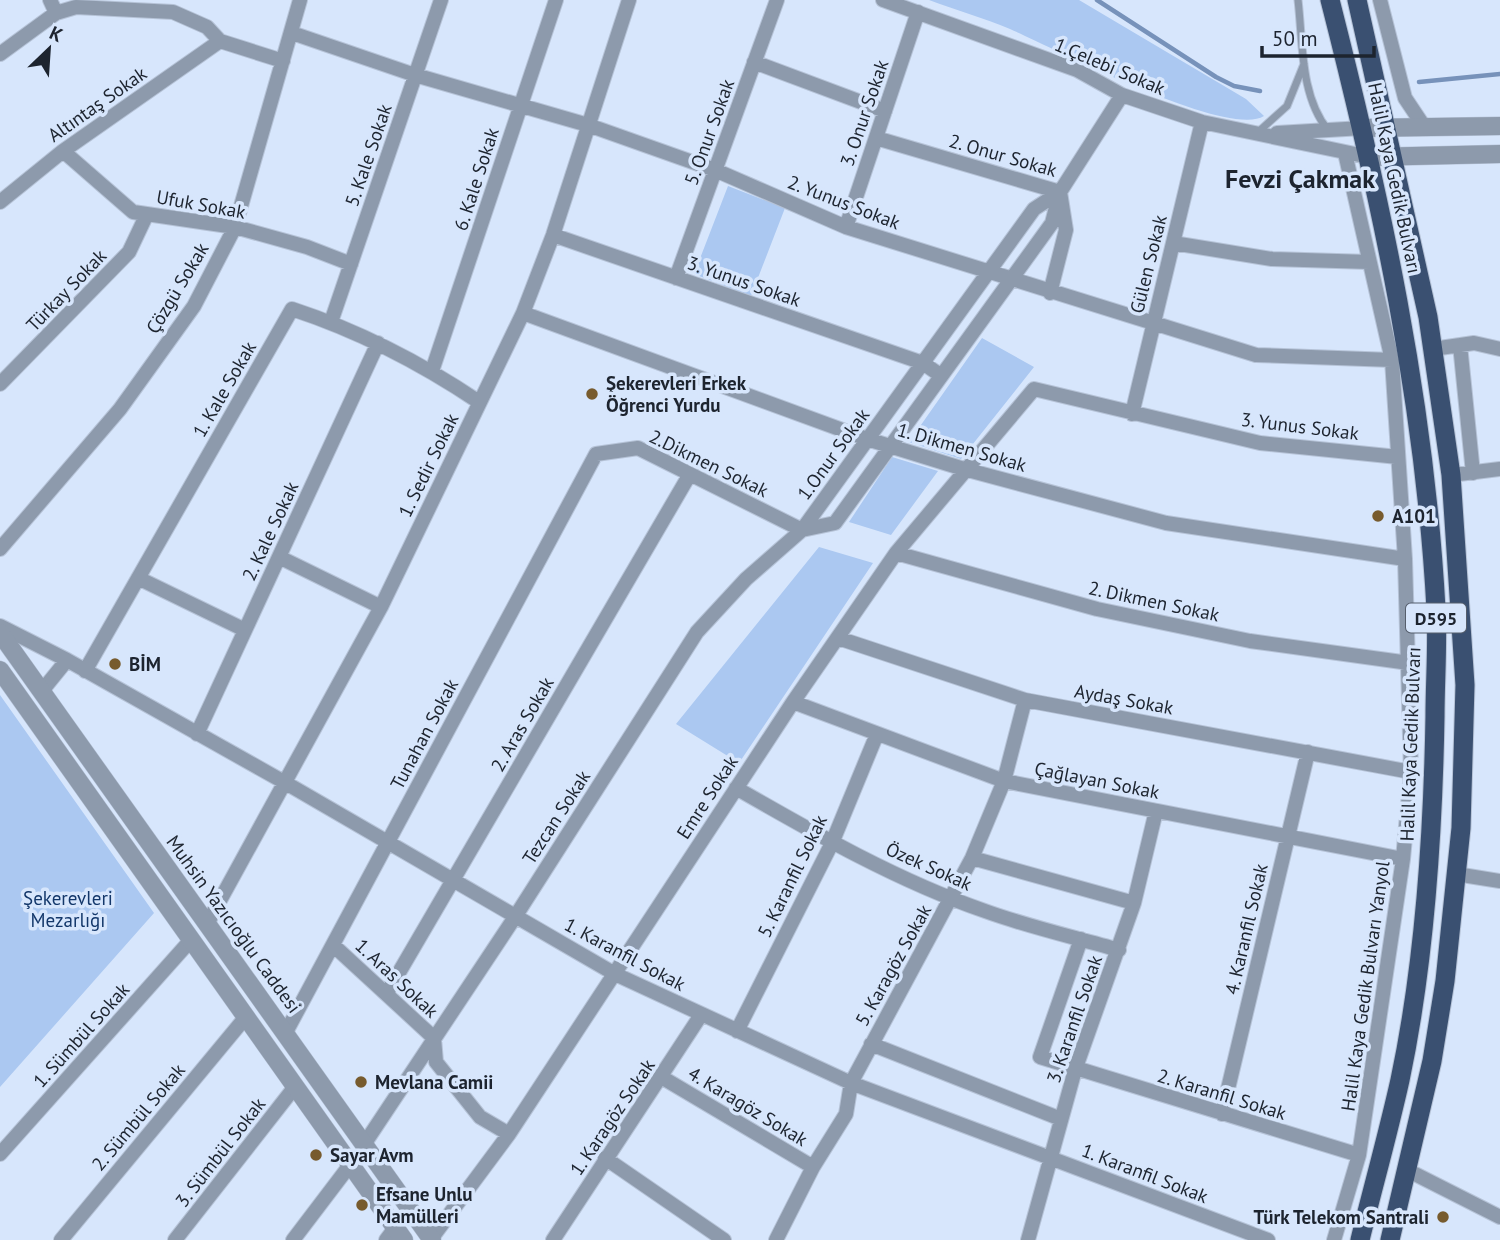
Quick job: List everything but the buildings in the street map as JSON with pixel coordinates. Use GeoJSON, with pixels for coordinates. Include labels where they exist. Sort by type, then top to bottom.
{"type":"FeatureCollection","features":[{"type":"Feature","properties":{"kind":"highway","name":"Halil Kaya Gedik Bulvarı"},"geometry":{"type":"LineString","coordinates":[[1330,0],[1363,128],[1407,346],[1430,528],[1436,612],[1433,810],[1413,996],[1400,1079],[1360,1240]]}},
{"type":"Feature","properties":{"kind":"highway","name":"Halil Kaya Gedik Bulvarı"},"geometry":{"type":"LineString","coordinates":[[1357,0],[1395,156],[1433,349],[1451,475],[1465,685],[1456,874],[1432,1061],[1390,1240]]}},
{"type":"Feature","properties":{"kind":"street","name":"Çözgü Sokak"},"geometry":{"type":"LineString","coordinates":[[0,549],[120,409],[194,306],[235,227],[300,0]]}},
{"type":"Feature","properties":{"kind":"street","name":"5. Kale Sokak"},"geometry":{"type":"LineString","coordinates":[[331,322],[441,0]]}},
{"type":"Feature","properties":{"kind":"street","name":"6. Kale Sokak"},"geometry":{"type":"LineString","coordinates":[[432,371],[556,0]]}},
{"type":"Feature","properties":{"kind":"street","name":"1. Sedir Sokak"},"geometry":{"type":"LineString","coordinates":[[207,924],[381,607],[523,313],[553,235],[629,0]]}},
{"type":"Feature","properties":{"kind":"street","name":"5. Onur Sokak"},"geometry":{"type":"LineString","coordinates":[[676,278],[777,0]]}},
{"type":"Feature","properties":{"kind":"street","name":"1.Çelebi Sokak"},"geometry":{"type":"LineString","coordinates":[[883,0],[1077,70],[1122,96],[1202,122],[1369,157]]}},
{"type":"Feature","properties":{"kind":"street"},"geometry":{"type":"LineString","coordinates":[[1380,0],[1405,98],[1425,128]]}},
{"type":"Feature","properties":{"kind":"street"},"geometry":{"type":"LineString","coordinates":[[0,54],[53,6],[173,12],[207,27],[219,41],[283,61]]}},
{"type":"Feature","properties":{"kind":"street","name":"3. Onur Sokak"},"geometry":{"type":"LineString","coordinates":[[846,227],[918,12]]}},
{"type":"Feature","properties":{"kind":"street","name":"2. Yunus Sokak"},"geometry":{"type":"LineString","coordinates":[[292,33],[415,75],[589,125],[715,170],[846,227],[985,273],[1256,355],[1392,360]]}},
{"type":"Feature","properties":{"kind":"street","name":"Altıntaş Sokak"},"geometry":{"type":"LineString","coordinates":[[0,202],[63,151],[219,41]]}},
{"type":"Feature","properties":{"kind":"street"},"geometry":{"type":"LineString","coordinates":[[754,62],[885,111]]}},
{"type":"Feature","properties":{"kind":"street","name":"1.Onur Sokak"},"geometry":{"type":"LineString","coordinates":[[802,530],[835,523],[1052,223],[1060,192],[1122,96]]}},
{"type":"Feature","properties":{"kind":"street","name":"Gülen Sokak"},"geometry":{"type":"LineString","coordinates":[[1132,414],[1202,122]]}},
{"type":"Feature","properties":{"kind":"street"},"geometry":{"type":"LineString","coordinates":[[1255,134],[1363,128],[1500,126]]}},
{"type":"Feature","properties":{"kind":"street","name":"2. Onur Sokak"},"geometry":{"type":"LineString","coordinates":[[876,138],[1060,192],[1066,230],[1050,293]]}},
{"type":"Feature","properties":{"kind":"street","name":"Ufuk Sokak"},"geometry":{"type":"LineString","coordinates":[[63,151],[132,212],[235,227],[307,247],[351,264]]}},
{"type":"Feature","properties":{"kind":"street","name":"Halil Kaya Gedik Bulvarı Yanyol"},"geometry":{"type":"LineString","coordinates":[[1334,1240],[1359,1155],[1403,859],[1410,772],[1405,559],[1392,360],[1345,153]]}},
{"type":"Feature","properties":{"kind":"street"},"geometry":{"type":"LineString","coordinates":[[1369,157],[1500,154]]}},
{"type":"Feature","properties":{"kind":"street","name":"1.Onur Sokak"},"geometry":{"type":"LineString","coordinates":[[802,530],[985,273],[1034,209],[1060,192]]}},
{"type":"Feature","properties":{"kind":"street","name":"Türkay Sokak"},"geometry":{"type":"LineString","coordinates":[[0,384],[129,252],[147,214]]}},
{"type":"Feature","properties":{"kind":"street","name":"3. Yunus Sokak"},"geometry":{"type":"LineString","coordinates":[[553,235],[923,362],[940,375]]}},
{"type":"Feature","properties":{"kind":"street"},"geometry":{"type":"LineString","coordinates":[[1173,243],[1272,260],[1369,262]]}},
{"type":"Feature","properties":{"kind":"street","name":"1. Kale Sokak"},"geometry":{"type":"LineString","coordinates":[[85,671],[292,309],[331,322],[378,343],[432,371],[479,402]]}},
{"type":"Feature","properties":{"kind":"street","name":"1. Dikmen Sokak"},"geometry":{"type":"LineString","coordinates":[[523,313],[867,439],[964,469],[1166,523],[1405,559]]}},
{"type":"Feature","properties":{"kind":"street"},"geometry":{"type":"LineString","coordinates":[[1433,349],[1474,342],[1500,349]]}},
{"type":"Feature","properties":{"kind":"street","name":"2. Kale Sokak"},"geometry":{"type":"LineString","coordinates":[[197,734],[378,343]]}},
{"type":"Feature","properties":{"kind":"street"},"geometry":{"type":"LineString","coordinates":[[1460,345],[1473,473]]}},
{"type":"Feature","properties":{"kind":"street","name":"3. Yunus Sokak"},"geometry":{"type":"LineString","coordinates":[[1034,390],[1260,443],[1398,457]]}},
{"type":"Feature","properties":{"kind":"street","name":"Emre Sokak"},"geometry":{"type":"LineString","coordinates":[[431,1239],[509,1134],[793,702],[896,553],[964,469],[1034,390]]}},
{"type":"Feature","properties":{"kind":"street","name":"2.Dikmen Sokak"},"geometry":{"type":"LineString","coordinates":[[596,454],[638,448],[802,530]]}},
{"type":"Feature","properties":{"kind":"street","name":"Tunahan Sokak"},"geometry":{"type":"LineString","coordinates":[[286,1032],[596,454]]}},
{"type":"Feature","properties":{"kind":"street"},"geometry":{"type":"LineString","coordinates":[[1451,475],[1500,469]]}},
{"type":"Feature","properties":{"kind":"street","name":"2. Aras Sokak"},"geometry":{"type":"LineString","coordinates":[[387,993],[690,474]]}},
{"type":"Feature","properties":{"kind":"street","name":"Tezcan Sokak"},"geometry":{"type":"LineString","coordinates":[[365,1143],[515,917],[697,632],[746,579],[802,530]]}},
{"type":"Feature","properties":{"kind":"street","name":"2. Dikmen Sokak"},"geometry":{"type":"LineString","coordinates":[[896,553],[1110,612],[1250,641],[1409,663]]}},
{"type":"Feature","properties":{"kind":"street"},"geometry":{"type":"LineString","coordinates":[[279,557],[381,607]]}},
{"type":"Feature","properties":{"kind":"street"},"geometry":{"type":"LineString","coordinates":[[138,578],[245,630]]}},
{"type":"Feature","properties":{"kind":"street","name":"1. Karanfil Sokak"},"geometry":{"type":"LineString","coordinates":[[0,626],[67,660],[284,782],[615,974],[851,1083],[1268,1240]]}},
{"type":"Feature","properties":{"kind":"street","name":"Muhsin Yazıcıoğlu Caddesi"},"geometry":{"type":"LineString","coordinates":[[0,633],[431,1239]]}},
{"type":"Feature","properties":{"kind":"street","name":"Aydaş Sokak"},"geometry":{"type":"LineString","coordinates":[[838,638],[1025,700],[1410,772]]}},
{"type":"Feature","properties":{"kind":"street"},"geometry":{"type":"LineString","coordinates":[[41,692],[67,660]]}},
{"type":"Feature","properties":{"kind":"street"},"geometry":{"type":"LineString","coordinates":[[0,670],[350,1165],[395,1236]]}},
{"type":"Feature","properties":{"kind":"street","name":"5. Karagöz Sokak"},"geometry":{"type":"LineString","coordinates":[[776,1240],[813,1167],[846,1114],[851,1083],[871,1044],[972,858],[1004,780],[1025,700]]}},
{"type":"Feature","properties":{"kind":"street","name":"Çağlayan Sokak"},"geometry":{"type":"LineString","coordinates":[[793,702],[1004,780],[1403,859]]}},
{"type":"Feature","properties":{"kind":"street","name":"5. Karanfil Sokak"},"geometry":{"type":"LineString","coordinates":[[737,1031],[832,843],[877,734]]}},
{"type":"Feature","properties":{"kind":"street","name":"4. Karanfil Sokak"},"geometry":{"type":"LineString","coordinates":[[1222,1114],[1308,752]]}},
{"type":"Feature","properties":{"kind":"street","name":"Özek Sokak"},"geometry":{"type":"LineString","coordinates":[[736,788],[832,843],[951,898],[1119,950]]}},
{"type":"Feature","properties":{"kind":"street","name":"3. Karanfil Sokak"},"geometry":{"type":"LineString","coordinates":[[1028,1240],[1075,1070],[1134,903],[1156,811]]}},
{"type":"Feature","properties":{"kind":"street"},"geometry":{"type":"LineString","coordinates":[[972,858],[1134,903]]}},
{"type":"Feature","properties":{"kind":"street"},"geometry":{"type":"LineString","coordinates":[[1456,874],[1500,881]]}},
{"type":"Feature","properties":{"kind":"street"},"geometry":{"type":"LineString","coordinates":[[190,941],[207,924]]}},
{"type":"Feature","properties":{"kind":"street","name":"2. Karanfil Sokak"},"geometry":{"type":"LineString","coordinates":[[1081,939],[1040,1057],[1075,1070],[1359,1155]]}},
{"type":"Feature","properties":{"kind":"street","name":"1. Sümbül Sokak"},"geometry":{"type":"LineString","coordinates":[[0,1154],[190,941]]}},
{"type":"Feature","properties":{"kind":"street","name":"1. Aras Sokak"},"geometry":{"type":"LineString","coordinates":[[332,945],[434,1038],[436,1062],[480,1117],[509,1134]]}},
{"type":"Feature","properties":{"kind":"street","name":"1. Karagöz Sokak"},"geometry":{"type":"LineString","coordinates":[[559,1238],[605,1158],[663,1078],[701,1015]]}},
{"type":"Feature","properties":{"kind":"street","name":"2. Sümbül Sokak"},"geometry":{"type":"LineString","coordinates":[[61,1240],[245,1018]]}},
{"type":"Feature","properties":{"kind":"street"},"geometry":{"type":"LineString","coordinates":[[871,1044],[1061,1119]]}},
{"type":"Feature","properties":{"kind":"street","name":"4. Karagöz Sokak"},"geometry":{"type":"LineString","coordinates":[[663,1078],[813,1167]]}},
{"type":"Feature","properties":{"kind":"street","name":"3. Sümbül Sokak"},"geometry":{"type":"LineString","coordinates":[[175,1240],[294,1088]]}},
{"type":"Feature","properties":{"kind":"street"},"geometry":{"type":"LineString","coordinates":[[293,1240],[365,1143]]}},
{"type":"Feature","properties":{"kind":"street"},"geometry":{"type":"LineString","coordinates":[[605,1158],[724,1240]]}},
{"type":"Feature","properties":{"kind":"street"},"geometry":{"type":"LineString","coordinates":[[1407,1170],[1500,1217]]}},
{"type":"Feature","properties":{"kind":"lane"},"geometry":{"type":"LineString","coordinates":[[1298,0],[1309,98],[1318,119],[1328,130]]}},
{"type":"Feature","properties":{"kind":"lane"},"geometry":{"type":"LineString","coordinates":[[1255,134],[1287,106],[1306,60]]}},
{"type":"Feature","properties":{"kind":"green space"},"geometry":{"type":"Polygon","coordinates":[[[929,0],[1079,0],[1246,99],[1264,116],[1244,120],[1179,104],[1010,29],[929,0]]]}},
{"type":"Feature","properties":{"kind":"green space"},"geometry":{"type":"Polygon","coordinates":[[[728,186],[785,208],[751,296],[694,274],[728,186]]]}},
{"type":"Feature","properties":{"kind":"green space"},"geometry":{"type":"Polygon","coordinates":[[[982,338],[1034,367],[961,459],[909,442],[982,338]]]}},
{"type":"Feature","properties":{"kind":"green space"},"geometry":{"type":"Polygon","coordinates":[[[892,457],[938,471],[891,535],[849,522],[892,457]]]}},
{"type":"Feature","properties":{"kind":"green space"},"geometry":{"type":"Polygon","coordinates":[[[819,547],[873,563],[739,763],[676,724],[819,547]]]}},
{"type":"Feature","properties":{"kind":"green space","name":"Şekerevleri Mezarlığı"},"geometry":{"type":"Polygon","coordinates":[[[0,695],[154,913],[0,1087],[0,695]]]}},
{"type":"Feature","properties":{"kind":"waterway"},"geometry":{"type":"LineString","coordinates":[[1097,0],[1216,77],[1234,86],[1260,91]]}},
{"type":"Feature","properties":{"kind":"waterway"},"geometry":{"type":"LineString","coordinates":[[1419,82],[1500,74]]}},
{"type":"Feature","properties":{"kind":"place","name":"Şekerevleri Erkek Öğrenci Yurdu"},"geometry":{"type":"Point","coordinates":[592,394]}},
{"type":"Feature","properties":{"kind":"place","name":"A101"},"geometry":{"type":"Point","coordinates":[1378,516]}},
{"type":"Feature","properties":{"kind":"place","name":"BİM"},"geometry":{"type":"Point","coordinates":[115,664]}},
{"type":"Feature","properties":{"kind":"place","name":"Mevlana Camii"},"geometry":{"type":"Point","coordinates":[361,1082]}},
{"type":"Feature","properties":{"kind":"place","name":"Sayar Avm"},"geometry":{"type":"Point","coordinates":[316,1155]}},
{"type":"Feature","properties":{"kind":"place","name":"Efsane Unlu Mamülleri"},"geometry":{"type":"Point","coordinates":[362,1205]}},
{"type":"Feature","properties":{"kind":"place","name":"Türk Telekom Santrali"},"geometry":{"type":"Point","coordinates":[1443,1217]}},
{"type":"Feature","properties":{"kind":"district","name":"Fevzi Çakmak"},"geometry":{"type":"Point","coordinates":[1300,178]}}]}
